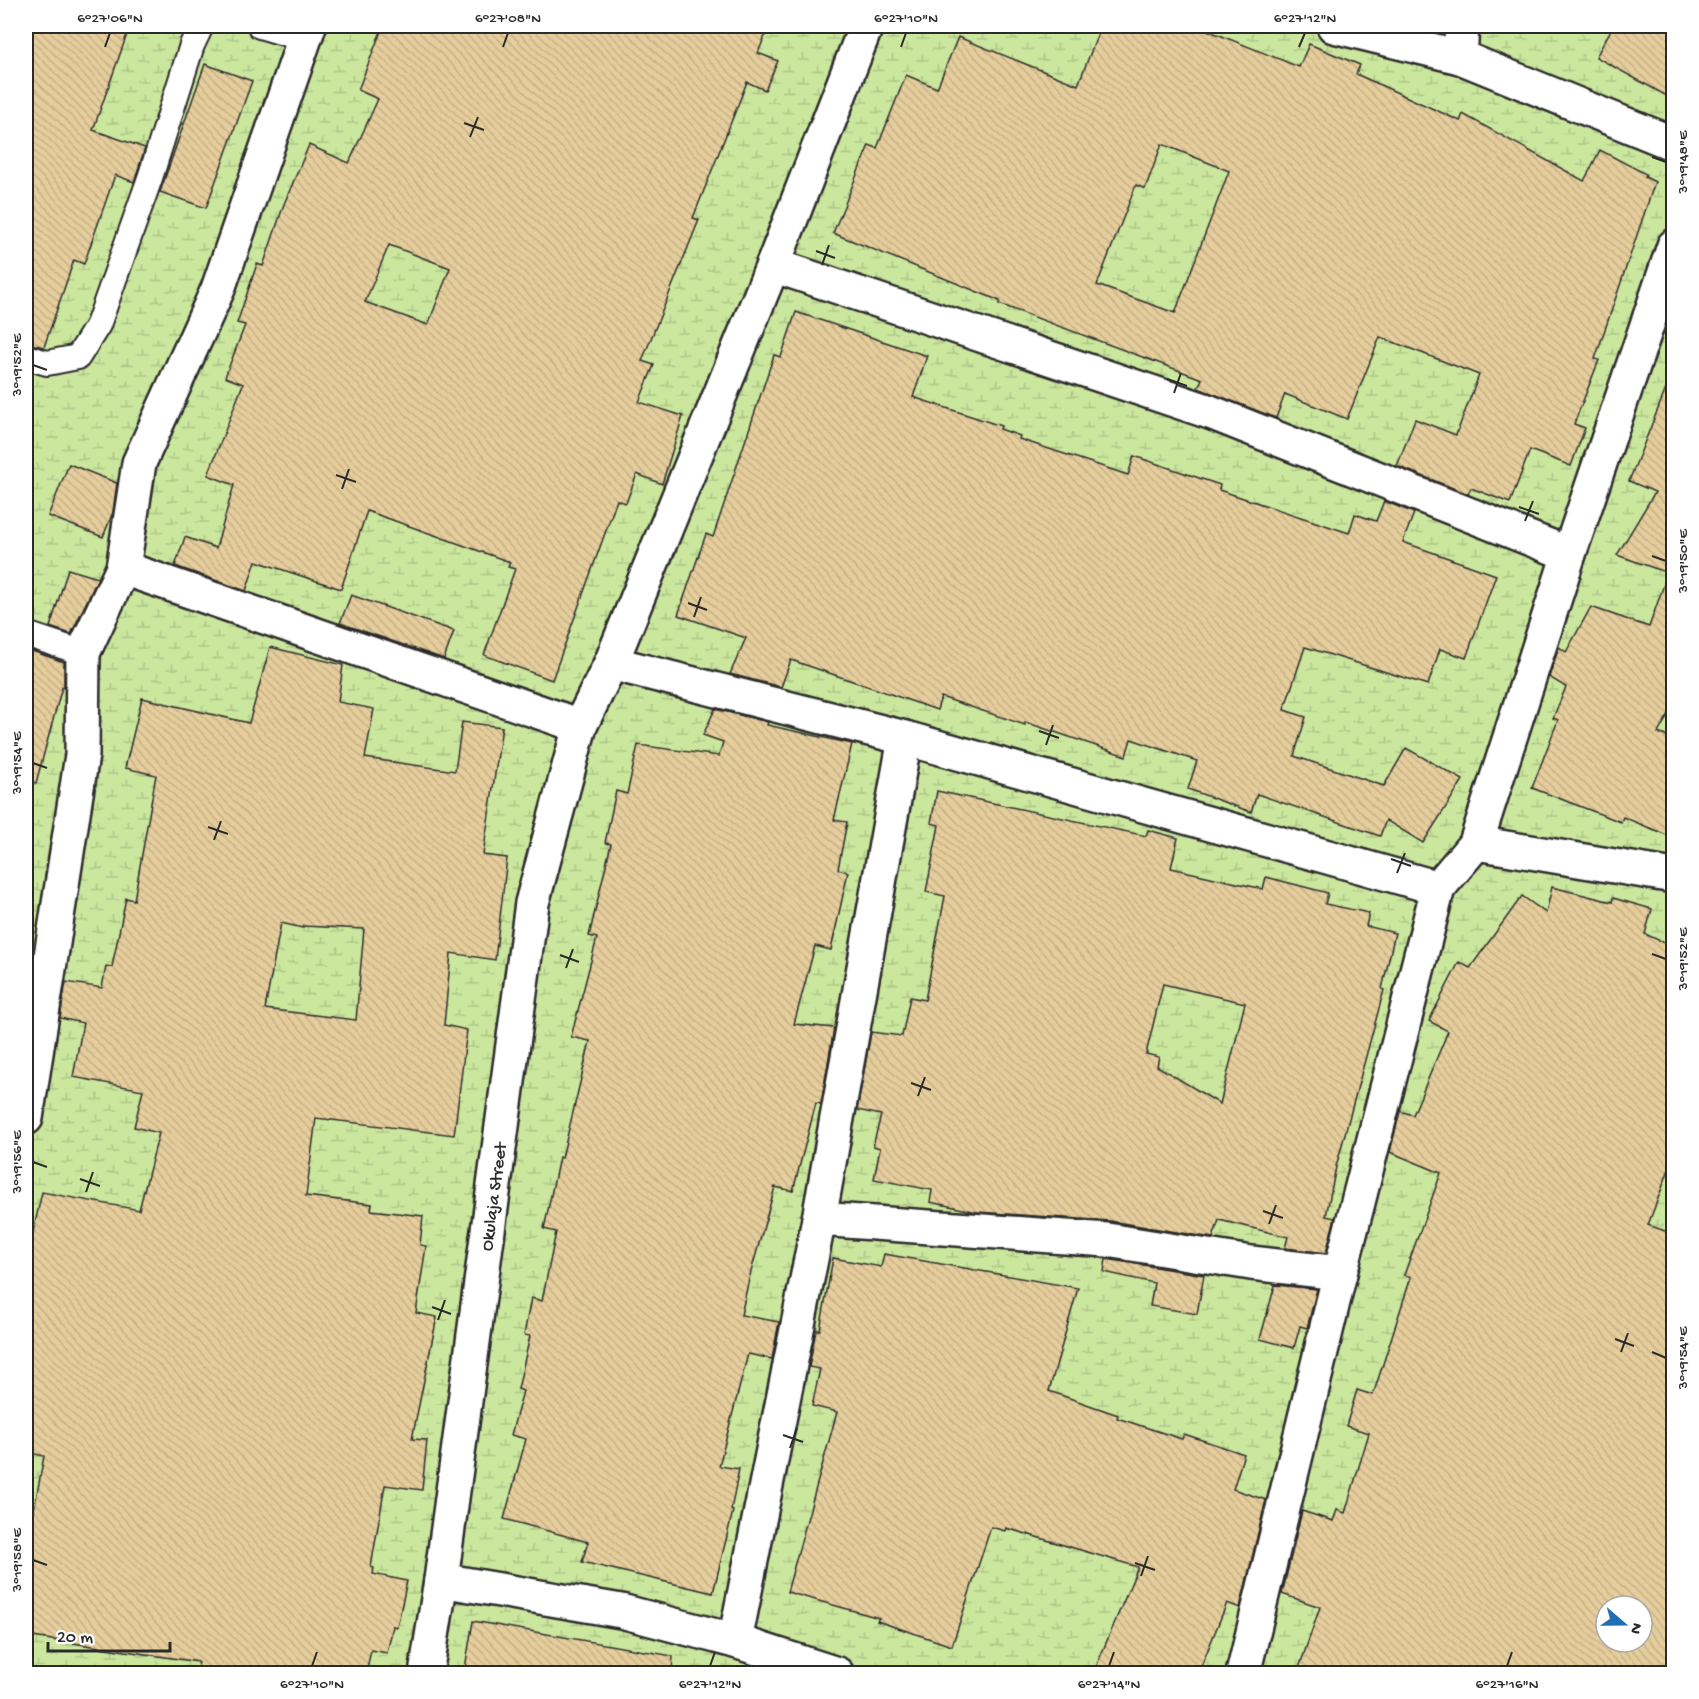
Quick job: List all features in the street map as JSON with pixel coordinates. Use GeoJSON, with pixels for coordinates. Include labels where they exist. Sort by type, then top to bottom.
{"type":"FeatureCollection","features":[{"type":"Feature","properties":{"kind":"street","name":"Okulaja Street"},"geometry":{"type":"LineString","coordinates":[[426,1674],[441,1580],[532,903],[580,726],[611,663],[773,266],[866,26]]}},
{"type":"Feature","properties":{"kind":"street"},"geometry":{"type":"LineString","coordinates":[[1334,26],[1461,41],[1674,144]]}},
{"type":"Feature","properties":{"kind":"street"},"geometry":{"type":"LineString","coordinates":[[26,1118],[82,755],[83,652],[123,568],[139,463],[218,289],[307,32]]}},
{"type":"Feature","properties":{"kind":"street"},"geometry":{"type":"LineString","coordinates":[[1243,1674],[1340,1273],[1438,888],[1476,843],[1569,555],[1674,246]]}},
{"type":"Feature","properties":{"kind":"street"},"geometry":{"type":"LineString","coordinates":[[773,266],[1210,412],[1569,555]]}},
{"type":"Feature","properties":{"kind":"street"},"geometry":{"type":"LineString","coordinates":[[123,568],[580,726]]}},
{"type":"Feature","properties":{"kind":"street"},"geometry":{"type":"LineString","coordinates":[[611,663],[905,738],[1438,888]]}},
{"type":"Feature","properties":{"kind":"street"},"geometry":{"type":"LineString","coordinates":[[735,1641],[819,1219],[905,738]]}},
{"type":"Feature","properties":{"kind":"street"},"geometry":{"type":"LineString","coordinates":[[1476,843],[1674,876]]}},
{"type":"Feature","properties":{"kind":"street"},"geometry":{"type":"LineString","coordinates":[[819,1219],[1107,1240],[1251,1263],[1340,1273]]}},
{"type":"Feature","properties":{"kind":"street"},"geometry":{"type":"LineString","coordinates":[[441,1580],[621,1611],[735,1641],[837,1674]]}},
{"type":"Feature","properties":{"kind":"lane"},"geometry":{"type":"LineString","coordinates":[[26,357],[47,363],[78,357],[98,325],[150,178],[192,45],[201,26]]}},
{"type":"Feature","properties":{"kind":"lane"},"geometry":{"type":"LineString","coordinates":[[260,26],[307,32]]}},
{"type":"Feature","properties":{"kind":"lane"},"geometry":{"type":"LineString","coordinates":[[26,634],[83,652]]}},
{"type":"Feature","properties":{"kind":"green space"},"geometry":{"type":"Polygon","coordinates":[[[26,26],[1673,26],[1673,1673],[26,1674],[26,26]]]}},
{"type":"Feature","properties":{"kind":"building"},"geometry":{"type":"Polygon","coordinates":[[[26,26],[130,26],[93,130],[145,148],[134,182],[115,175],[84,264],[74,260],[44,347],[26,343],[26,26]]]}},
{"type":"Feature","properties":{"kind":"building"},"geometry":{"type":"Polygon","coordinates":[[[383,26],[769,26],[758,53],[778,61],[765,90],[747,82],[693,218],[699,220],[642,361],[654,365],[639,402],[683,416],[662,484],[637,474],[626,503],[617,500],[552,680],[484,655],[515,569],[508,567],[510,562],[367,511],[341,589],[256,561],[246,591],[175,566],[185,537],[216,548],[234,485],[208,475],[243,384],[225,377],[245,325],[237,323],[257,264],[263,266],[284,204],[309,145],[349,163],[378,99],[358,90],[383,26]],[[389,245],[365,302],[428,325],[450,268],[389,245]]]}},
{"type":"Feature","properties":{"kind":"building"},"geometry":{"type":"Polygon","coordinates":[[[1101,26],[1197,26],[1299,67],[1309,44],[1360,65],[1356,74],[1460,121],[1463,114],[1584,181],[1600,150],[1646,174],[1645,177],[1655,182],[1595,359],[1599,360],[1574,424],[1585,428],[1571,466],[1530,450],[1510,503],[1471,488],[1468,494],[1397,466],[1415,419],[1456,435],[1479,375],[1380,337],[1347,419],[1285,394],[1276,418],[1198,388],[1202,379],[999,304],[1000,301],[833,233],[869,145],[877,148],[906,75],[937,88],[958,37],[1078,85],[1101,26]],[[1162,144],[1145,189],[1136,185],[1097,285],[1175,313],[1229,171],[1162,144]]]}},
{"type":"Feature","properties":{"kind":"building"},"geometry":{"type":"Polygon","coordinates":[[[1613,26],[1674,26],[1674,100],[1596,57],[1613,26]]]}},
{"type":"Feature","properties":{"kind":"building"},"geometry":{"type":"Polygon","coordinates":[[[205,64],[252,81],[206,208],[160,192],[205,64]]]}},
{"type":"Feature","properties":{"kind":"building"},"geometry":{"type":"Polygon","coordinates":[[[796,312],[927,356],[913,397],[1001,426],[1000,429],[1020,436],[1019,439],[1128,475],[1134,456],[1220,485],[1219,490],[1349,533],[1355,514],[1376,521],[1384,501],[1414,513],[1403,542],[1496,575],[1466,658],[1440,649],[1428,685],[1305,647],[1284,710],[1306,717],[1294,756],[1384,786],[1406,748],[1463,780],[1423,843],[1386,820],[1380,836],[1257,794],[1251,812],[1188,789],[1197,761],[1131,739],[1126,756],[941,697],[937,710],[791,660],[781,687],[730,674],[746,638],[678,615],[706,534],[713,537],[774,355],[781,357],[796,312]]]}},
{"type":"Feature","properties":{"kind":"building"},"geometry":{"type":"Polygon","coordinates":[[[1672,374],[1674,705],[1658,733],[1674,739],[1674,838],[1623,817],[1621,822],[1532,788],[1558,720],[1553,718],[1566,687],[1549,677],[1559,647],[1566,652],[1591,607],[1649,627],[1668,573],[1617,555],[1655,492],[1629,481],[1672,374]]]}},
{"type":"Feature","properties":{"kind":"building"},"geometry":{"type":"Polygon","coordinates":[[[69,464],[117,483],[113,512],[103,537],[48,516],[69,464]]]}},
{"type":"Feature","properties":{"kind":"building"},"geometry":{"type":"Polygon","coordinates":[[[68,569],[98,578],[71,634],[50,627],[68,569]]]}},
{"type":"Feature","properties":{"kind":"building"},"geometry":{"type":"Polygon","coordinates":[[[351,595],[454,631],[444,659],[340,623],[351,595]]]}},
{"type":"Feature","properties":{"kind":"building"},"geometry":{"type":"Polygon","coordinates":[[[270,647],[343,665],[338,702],[374,709],[365,758],[455,771],[462,722],[502,727],[483,855],[507,858],[495,960],[451,953],[444,1025],[467,1030],[454,1135],[316,1118],[306,1196],[372,1204],[371,1210],[423,1216],[420,1245],[426,1246],[416,1313],[437,1317],[412,1439],[427,1440],[422,1490],[385,1485],[371,1567],[374,1568],[373,1574],[407,1581],[397,1627],[393,1626],[387,1653],[371,1650],[366,1674],[197,1674],[198,1662],[26,1636],[26,1553],[44,1456],[26,1452],[26,1263],[42,1192],[139,1210],[159,1133],[134,1127],[143,1090],[73,1077],[83,1023],[60,1018],[66,982],[102,988],[106,966],[112,967],[126,898],[134,900],[156,775],[125,768],[142,698],[249,723],[270,647]],[[281,923],[265,1009],[356,1020],[364,929],[303,926],[303,928],[281,923]]]}},
{"type":"Feature","properties":{"kind":"building"},"geometry":{"type":"Polygon","coordinates":[[[26,649],[64,662],[64,688],[62,687],[36,783],[26,782],[26,649]]]}},
{"type":"Feature","properties":{"kind":"building"},"geometry":{"type":"Polygon","coordinates":[[[715,709],[768,722],[767,725],[852,744],[834,820],[847,822],[838,869],[848,872],[831,950],[815,946],[794,1024],[834,1028],[821,1104],[816,1103],[793,1191],[775,1187],[741,1315],[779,1322],[772,1359],[748,1354],[719,1466],[739,1469],[731,1510],[733,1511],[713,1593],[582,1562],[588,1542],[504,1519],[526,1439],[511,1435],[523,1391],[518,1389],[530,1336],[524,1335],[531,1298],[542,1301],[556,1232],[544,1229],[559,1157],[562,1158],[590,1041],[571,1037],[597,938],[589,936],[611,844],[605,843],[616,791],[627,794],[638,745],[719,756],[723,742],[703,735],[715,709]]]}},
{"type":"Feature","properties":{"kind":"building"},"geometry":{"type":"Polygon","coordinates":[[[937,791],[1146,836],[1148,830],[1178,838],[1171,868],[1263,889],[1266,877],[1328,893],[1325,904],[1369,913],[1366,926],[1395,933],[1382,989],[1384,990],[1336,1167],[1326,1216],[1335,1218],[1326,1253],[1285,1248],[1288,1237],[1219,1220],[1213,1238],[1110,1221],[977,1212],[930,1202],[932,1190],[874,1179],[880,1148],[873,1146],[881,1115],[857,1110],[871,1032],[902,1036],[910,997],[925,1000],[945,896],[926,892],[939,825],[931,823],[937,791]],[[1163,984],[1146,1054],[1159,1057],[1157,1066],[1220,1104],[1245,1003],[1163,984]]]}},
{"type":"Feature","properties":{"kind":"building"},"geometry":{"type":"Polygon","coordinates":[[[1552,887],[1612,902],[1613,898],[1652,909],[1645,934],[1674,947],[1674,1156],[1648,1225],[1674,1234],[1674,1674],[1297,1674],[1320,1607],[1282,1594],[1302,1511],[1333,1521],[1337,1510],[1345,1513],[1369,1433],[1346,1426],[1357,1390],[1373,1395],[1411,1277],[1404,1275],[1441,1173],[1390,1152],[1400,1111],[1413,1115],[1448,1031],[1429,1021],[1459,962],[1470,968],[1522,896],[1546,913],[1552,887]]]}},
{"type":"Feature","properties":{"kind":"building"},"geometry":{"type":"Polygon","coordinates":[[[884,1254],[1078,1288],[1049,1391],[1118,1415],[1117,1418],[1182,1439],[1184,1434],[1244,1454],[1233,1489],[1266,1500],[1240,1608],[1227,1603],[1198,1674],[1093,1674],[1138,1567],[1006,1528],[1005,1531],[991,1527],[952,1646],[877,1621],[879,1618],[787,1592],[837,1412],[812,1406],[820,1369],[809,1367],[816,1330],[820,1330],[833,1258],[881,1267],[884,1254]]]}},
{"type":"Feature","properties":{"kind":"building"},"geometry":{"type":"Polygon","coordinates":[[[1106,1259],[1204,1275],[1197,1314],[1150,1306],[1154,1283],[1104,1272],[1106,1259]]]}},
{"type":"Feature","properties":{"kind":"building"},"geometry":{"type":"Polygon","coordinates":[[[1275,1285],[1317,1289],[1307,1328],[1300,1326],[1294,1348],[1260,1339],[1275,1285]]]}},
{"type":"Feature","properties":{"kind":"building"},"geometry":{"type":"Polygon","coordinates":[[[473,1621],[673,1656],[672,1674],[464,1674],[473,1621]]]}}]}
